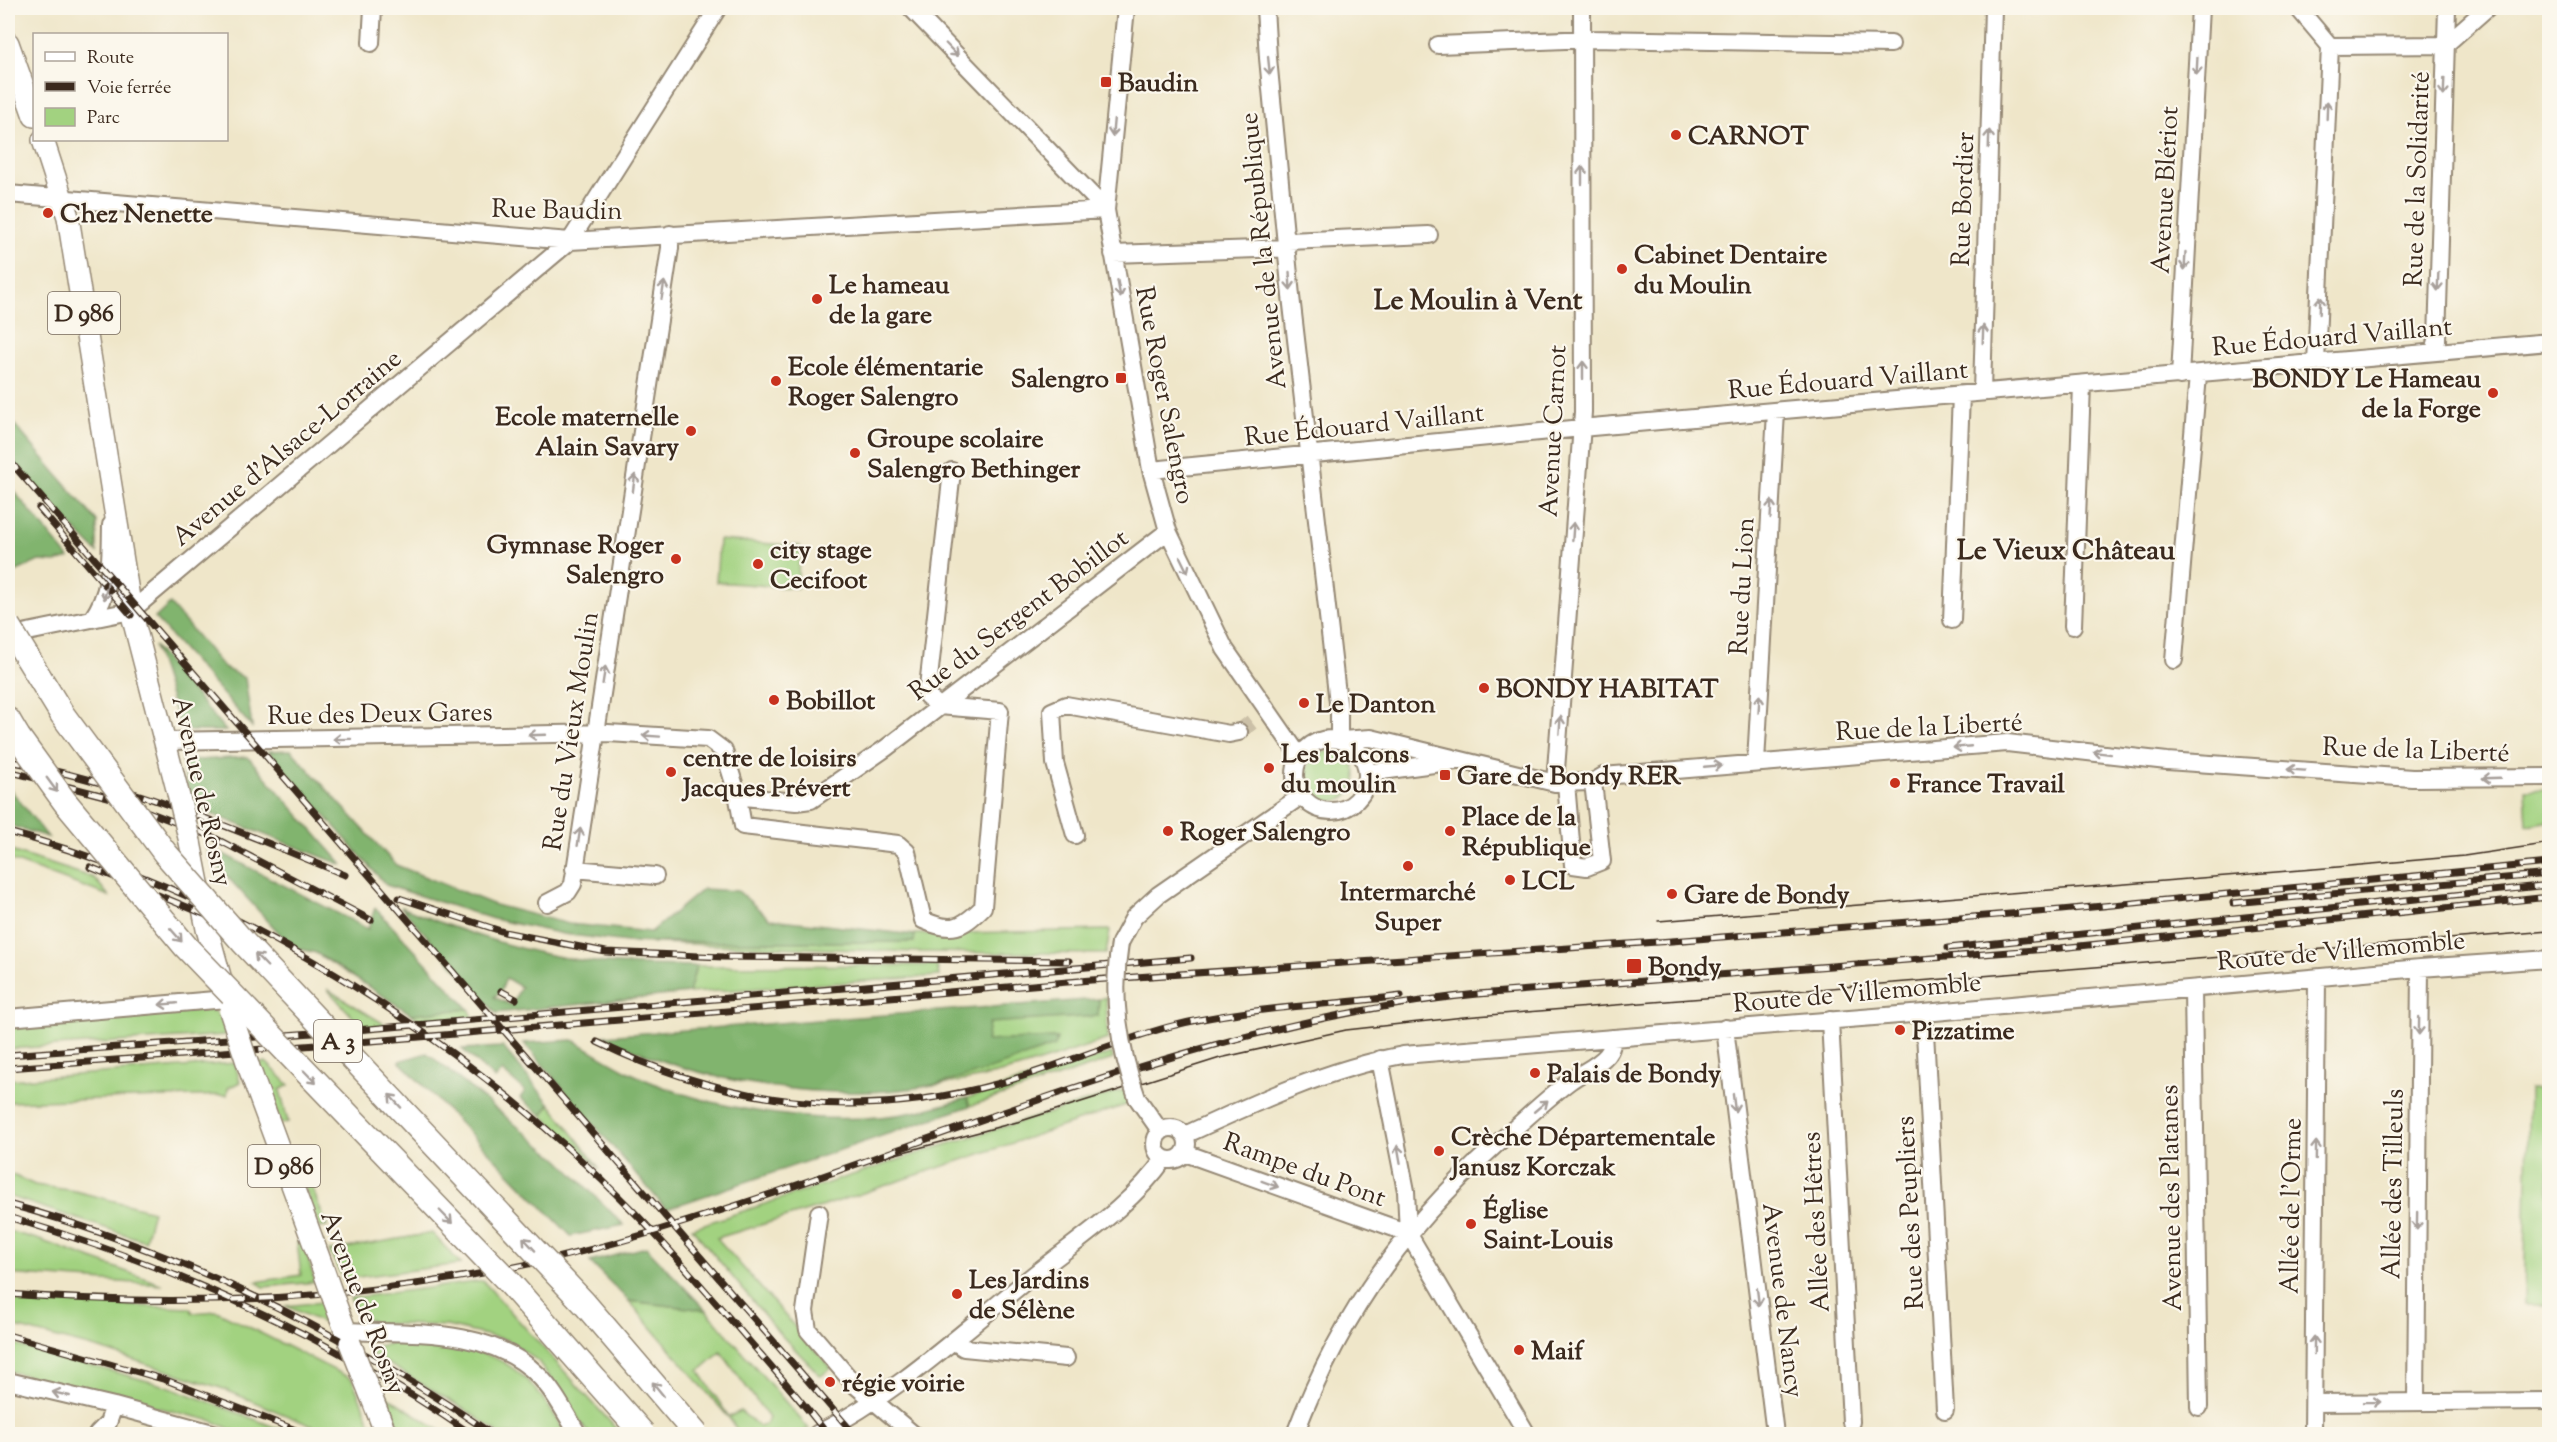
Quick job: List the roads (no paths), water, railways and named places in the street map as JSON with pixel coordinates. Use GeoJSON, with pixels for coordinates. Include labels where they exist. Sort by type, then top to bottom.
{"type":"FeatureCollection","features":[{"type":"Feature","properties":{"kind":"highway","name":"A 3"},"geometry":{"type":"LineString","coordinates":[[8,626],[62,714],[165,853],[244,943],[584,1303],[696,1434]]}},
{"type":"Feature","properties":{"kind":"highway","name":"A 3"},"geometry":{"type":"LineString","coordinates":[[8,720],[64,802],[186,947],[508,1281],[643,1434]]}},
{"type":"Feature","properties":{"kind":"main road"},"geometry":{"type":"LineString","coordinates":[[8,43],[33,113]]}},
{"type":"Feature","properties":{"kind":"main road","name":"Avenue de Rosny"},"geometry":{"type":"LineString","coordinates":[[43,141],[63,198],[131,611],[190,842],[207,929],[228,1005],[248,1065],[347,1337],[386,1434]]}},
{"type":"Feature","properties":{"kind":"street"},"geometry":{"type":"LineString","coordinates":[[371,43],[373,8]]}},
{"type":"Feature","properties":{"kind":"street"},"geometry":{"type":"LineString","coordinates":[[702,8],[718,8]]}},
{"type":"Feature","properties":{"kind":"street","name":"Avenue d'Alsace-Lorraine"},"geometry":{"type":"LineString","coordinates":[[8,636],[131,611],[570,241],[718,8]]}},
{"type":"Feature","properties":{"kind":"street"},"geometry":{"type":"LineString","coordinates":[[911,8],[1106,210]]}},
{"type":"Feature","properties":{"kind":"street","name":"Rue Roger Salengro"},"geometry":{"type":"LineString","coordinates":[[1126,8],[1106,210],[1151,470],[1168,531],[1225,650],[1262,715],[1300,757]]}},
{"type":"Feature","properties":{"kind":"street","name":"Avenue de la République"},"geometry":{"type":"LineString","coordinates":[[1265,8],[1268,58],[1309,455],[1339,711],[1340,740]]}},
{"type":"Feature","properties":{"kind":"street","name":"Avenue Carnot"},"geometry":{"type":"LineString","coordinates":[[1582,8],[1582,428],[1560,783],[1574,865],[1587,867],[1602,861],[1593,782]]}},
{"type":"Feature","properties":{"kind":"street","name":"Rue Bordier"},"geometry":{"type":"LineString","coordinates":[[1982,392],[1993,8]]}},
{"type":"Feature","properties":{"kind":"street","name":"Avenue Blériot"},"geometry":{"type":"LineString","coordinates":[[2180,376],[2200,8]]}},
{"type":"Feature","properties":{"kind":"street"},"geometry":{"type":"LineString","coordinates":[[2298,8],[2330,46],[2316,363]]}},
{"type":"Feature","properties":{"kind":"street","name":"Rue de la Solidarité"},"geometry":{"type":"LineString","coordinates":[[2434,352],[2437,340],[2447,8]]}},
{"type":"Feature","properties":{"kind":"street"},"geometry":{"type":"LineString","coordinates":[[2330,46],[2445,45],[2487,8]]}},
{"type":"Feature","properties":{"kind":"street"},"geometry":{"type":"LineString","coordinates":[[1438,45],[1582,41],[1891,44]]}},
{"type":"Feature","properties":{"kind":"street","name":"Rue Baudin"},"geometry":{"type":"LineString","coordinates":[[8,194],[570,241],[1106,210]]}},
{"type":"Feature","properties":{"kind":"street","name":"Rue du Vieux Moulin"},"geometry":{"type":"LineString","coordinates":[[547,903],[568,892],[573,884],[670,248],[670,234]]}},
{"type":"Feature","properties":{"kind":"street"},"geometry":{"type":"LineString","coordinates":[[1113,254],[1429,235]]}},
{"type":"Feature","properties":{"kind":"street","name":"Rue Édouard Vaillant"},"geometry":{"type":"LineString","coordinates":[[1151,470],[1582,428],[2550,342]]}},
{"type":"Feature","properties":{"kind":"street"},"geometry":{"type":"LineString","coordinates":[[2174,660],[2198,375]]}},
{"type":"Feature","properties":{"kind":"street"},"geometry":{"type":"LineString","coordinates":[[2073,626],[2082,385]]}},
{"type":"Feature","properties":{"kind":"street"},"geometry":{"type":"LineString","coordinates":[[1952,620],[1961,394]]}},
{"type":"Feature","properties":{"kind":"street","name":"Rue du Lion"},"geometry":{"type":"LineString","coordinates":[[1756,762],[1776,412]]}},
{"type":"Feature","properties":{"kind":"street"},"geometry":{"type":"LineString","coordinates":[[595,733],[708,739],[724,752],[737,793],[743,826],[898,844],[907,852],[923,920],[943,929],[966,924],[983,907],[1000,711],[939,706],[927,696],[952,471]]}},
{"type":"Feature","properties":{"kind":"street"},"geometry":{"type":"LineString","coordinates":[[92,619],[104,602],[110,573],[112,490]]}},
{"type":"Feature","properties":{"kind":"street","name":"Rue du Sergent Bobillot"},"geometry":{"type":"LineString","coordinates":[[737,793],[744,797],[796,802],[811,800],[886,748],[1168,531]]}},
{"type":"Feature","properties":{"kind":"street"},"geometry":{"type":"LineString","coordinates":[[1075,835],[1055,763],[1052,711],[1066,705],[1229,734],[1239,732]]}},
{"type":"Feature","properties":{"kind":"street","name":"Rue des Deux Gares"},"geometry":{"type":"LineString","coordinates":[[165,741],[595,733]]}},
{"type":"Feature","properties":{"kind":"street","name":"Rue de la Liberté"},"geometry":{"type":"LineString","coordinates":[[1340,740],[1371,738],[1560,783],[1593,782],[1603,776],[1756,762],[2007,743],[2167,761],[2412,778],[2550,777]]}},
{"type":"Feature","properties":{"kind":"street"},"geometry":{"type":"LineString","coordinates":[[1340,740],[1359,753],[1367,773],[1363,792],[1357,801],[1339,811],[1318,809],[1301,796],[1295,776],[1300,757],[1317,742],[1340,740]]}},
{"type":"Feature","properties":{"kind":"street","name":"Rue de la Liberté"},"geometry":{"type":"LineString","coordinates":[[1367,773],[1460,761]]}},
{"type":"Feature","properties":{"kind":"street"},"geometry":{"type":"LineString","coordinates":[[1161,1132],[1137,1098],[1125,1064],[1118,1026],[1116,977],[1120,943],[1134,917],[1158,895],[1301,796]]}},
{"type":"Feature","properties":{"kind":"street"},"geometry":{"type":"LineString","coordinates":[[574,869],[655,876]]}},
{"type":"Feature","properties":{"kind":"street","name":"Route de Villemomble"},"geometry":{"type":"LineString","coordinates":[[1185,1135],[1261,1101],[1380,1059],[1414,1053],[2549,959]]}},
{"type":"Feature","properties":{"kind":"street","name":"Allée des Tilleuls"},"geometry":{"type":"LineString","coordinates":[[2416,1401],[2420,968]]}},
{"type":"Feature","properties":{"kind":"street","name":"Allée de l'Orme"},"geometry":{"type":"LineString","coordinates":[[2313,1434],[2317,978]]}},
{"type":"Feature","properties":{"kind":"street","name":"Avenue des Platanes"},"geometry":{"type":"LineString","coordinates":[[2193,989],[2199,1407]]}},
{"type":"Feature","properties":{"kind":"street"},"geometry":{"type":"LineString","coordinates":[[8,1018],[228,1005]]}},
{"type":"Feature","properties":{"kind":"street","name":"Rue des Peupliers"},"geometry":{"type":"LineString","coordinates":[[1924,1012],[1945,1410]]}},
{"type":"Feature","properties":{"kind":"street","name":"Allée des Hêtres"},"geometry":{"type":"LineString","coordinates":[[1830,1020],[1851,1422]]}},
{"type":"Feature","properties":{"kind":"street","name":"Avenue de Nancy"},"geometry":{"type":"LineString","coordinates":[[1725,1028],[1775,1434]]}},
{"type":"Feature","properties":{"kind":"street"},"geometry":{"type":"LineString","coordinates":[[1295,1434],[1311,1391],[1344,1327],[1408,1233],[1488,1151],[1571,1081],[1606,1057],[1612,1046],[1612,1038]]}},
{"type":"Feature","properties":{"kind":"street"},"geometry":{"type":"LineString","coordinates":[[1380,1059],[1406,1191],[1408,1233],[1527,1434]]}},
{"type":"Feature","properties":{"kind":"street"},"geometry":{"type":"LineString","coordinates":[[1171,1128],[1185,1135],[1188,1144],[1185,1153],[1178,1159],[1164,1159],[1155,1146],[1161,1132],[1171,1128]]}},
{"type":"Feature","properties":{"kind":"street","name":"Rampe du Pont"},"geometry":{"type":"LineString","coordinates":[[1185,1153],[1408,1233]]}},
{"type":"Feature","properties":{"kind":"street"},"geometry":{"type":"LineString","coordinates":[[817,1434],[876,1400],[953,1341],[1122,1203],[1154,1173],[1164,1159]]}},
{"type":"Feature","properties":{"kind":"street"},"geometry":{"type":"LineString","coordinates":[[819,1213],[805,1311],[808,1330],[855,1385],[876,1400],[913,1434]]}},
{"type":"Feature","properties":{"kind":"street"},"geometry":{"type":"LineString","coordinates":[[347,1337],[437,1335],[491,1346],[516,1357],[538,1375],[579,1434]]}},
{"type":"Feature","properties":{"kind":"street"},"geometry":{"type":"LineString","coordinates":[[953,1341],[963,1348],[1066,1358]]}},
{"type":"Feature","properties":{"kind":"street"},"geometry":{"type":"LineString","coordinates":[[8,1381],[114,1406],[192,1430],[216,1434]]}},
{"type":"Feature","properties":{"kind":"street"},"geometry":{"type":"LineString","coordinates":[[2314,1403],[2550,1401]]}},
{"type":"Feature","properties":{"kind":"street"},"geometry":{"type":"LineString","coordinates":[[97,1434],[108,1423],[114,1406]]}},
{"type":"Feature","properties":{"kind":"tunnel"},"geometry":{"type":"LineString","coordinates":[[1239,732],[1257,718]]}},
{"type":"Feature","properties":{"kind":"tram line"},"geometry":{"type":"LineString","coordinates":[[1658,921],[2464,856],[2550,843]]}},
{"type":"Feature","properties":{"kind":"tram line"},"geometry":{"type":"LineString","coordinates":[[803,1181],[1021,1121],[1220,1058],[1346,1030],[1464,1017],[2550,931]]}},
{"type":"Feature","properties":{"kind":"railway"},"geometry":{"type":"LineString","coordinates":[[8,459],[854,1434]]}},
{"type":"Feature","properties":{"kind":"railway"},"geometry":{"type":"LineString","coordinates":[[39,508],[131,615]]}},
{"type":"Feature","properties":{"kind":"railway"},"geometry":{"type":"LineString","coordinates":[[8,761],[52,770],[137,794],[221,824],[345,875]]}},
{"type":"Feature","properties":{"kind":"railway"},"geometry":{"type":"LineString","coordinates":[[8,771],[112,798],[211,836],[371,920]]}},
{"type":"Feature","properties":{"kind":"railway"},"geometry":{"type":"LineString","coordinates":[[8,832],[94,859],[179,893],[263,933],[344,980],[423,1032],[498,1088],[568,1148],[633,1211],[794,1393],[827,1434]]}},
{"type":"Feature","properties":{"kind":"railway"},"geometry":{"type":"LineString","coordinates":[[8,1068],[384,1040],[1091,980],[1672,941],[2061,910],[2550,863]]}},
{"type":"Feature","properties":{"kind":"railway"},"geometry":{"type":"LineString","coordinates":[[90,867],[204,914],[260,944]]}},
{"type":"Feature","properties":{"kind":"railway"},"geometry":{"type":"LineString","coordinates":[[2233,903],[2550,874]]}},
{"type":"Feature","properties":{"kind":"railway"},"geometry":{"type":"LineString","coordinates":[[1948,948],[2550,885]]}},
{"type":"Feature","properties":{"kind":"railway"},"geometry":{"type":"LineString","coordinates":[[8,1294],[85,1299],[162,1300],[315,1295],[467,1276],[543,1261],[618,1242],[726,1209],[1043,1098],[1149,1064],[1256,1034],[1366,1010],[1478,994],[2060,948],[2550,897]]}},
{"type":"Feature","properties":{"kind":"railway"},"geometry":{"type":"LineString","coordinates":[[399,898],[504,932],[606,952],[723,957],[1069,961]]}},
{"type":"Feature","properties":{"kind":"railway"},"geometry":{"type":"LineString","coordinates":[[8,1055],[368,1029],[1191,958]]}},
{"type":"Feature","properties":{"kind":"railway"},"geometry":{"type":"LineString","coordinates":[[501,991],[516,999]]}},
{"type":"Feature","properties":{"kind":"railway"},"geometry":{"type":"LineString","coordinates":[[597,1042],[646,1063],[695,1080],[744,1093],[793,1101],[843,1104],[893,1102],[945,1096],[997,1084],[1146,1033],[1197,1020],[1255,1011],[1401,996]]}},
{"type":"Feature","properties":{"kind":"railway"},"geometry":{"type":"LineString","coordinates":[[8,1204],[72,1223],[136,1246],[259,1299],[378,1362],[492,1434]]}},
{"type":"Feature","properties":{"kind":"railway"},"geometry":{"type":"LineString","coordinates":[[8,1217],[130,1258],[248,1307],[362,1366],[471,1434]]}},
{"type":"Feature","properties":{"kind":"railway"},"geometry":{"type":"LineString","coordinates":[[8,1335],[166,1380],[306,1434]]}},
{"type":"Feature","properties":{"kind":"place","name":"Baudin"},"geometry":{"type":"Point","coordinates":[1106,82]}},
{"type":"Feature","properties":{"kind":"place","name":"CARNOT"},"geometry":{"type":"Point","coordinates":[1676,135]}},
{"type":"Feature","properties":{"kind":"place","name":"Chez Nenette"},"geometry":{"type":"Point","coordinates":[48,213]}},
{"type":"Feature","properties":{"kind":"place","name":"Cabinet Dentaire du Moulin"},"geometry":{"type":"Point","coordinates":[1622,269]}},
{"type":"Feature","properties":{"kind":"place","name":"Le hameau de la gare"},"geometry":{"type":"Point","coordinates":[817,299]}},
{"type":"Feature","properties":{"kind":"place","name":"Salengro"},"geometry":{"type":"Point","coordinates":[1121,378]}},
{"type":"Feature","properties":{"kind":"place","name":"Ecole élémentarie Roger Salengro"},"geometry":{"type":"Point","coordinates":[776,381]}},
{"type":"Feature","properties":{"kind":"place","name":"BONDY Le Hameau de la Forge"},"geometry":{"type":"Point","coordinates":[2493,393]}},
{"type":"Feature","properties":{"kind":"place","name":"Ecole maternelle Alain Savary"},"geometry":{"type":"Point","coordinates":[691,431]}},
{"type":"Feature","properties":{"kind":"place","name":"Groupe scolaire Salengro Bethinger"},"geometry":{"type":"Point","coordinates":[855,453]}},
{"type":"Feature","properties":{"kind":"place","name":"Gymnase Roger Salengro"},"geometry":{"type":"Point","coordinates":[676,559]}},
{"type":"Feature","properties":{"kind":"place","name":"city stage Cecifoot"},"geometry":{"type":"Point","coordinates":[758,564]}},
{"type":"Feature","properties":{"kind":"place","name":"BONDY HABITAT"},"geometry":{"type":"Point","coordinates":[1484,688]}},
{"type":"Feature","properties":{"kind":"place","name":"Bobillot"},"geometry":{"type":"Point","coordinates":[774,700]}},
{"type":"Feature","properties":{"kind":"place","name":"Le Danton"},"geometry":{"type":"Point","coordinates":[1304,703]}},
{"type":"Feature","properties":{"kind":"place","name":"Les balcons du moulin"},"geometry":{"type":"Point","coordinates":[1269,768]}},
{"type":"Feature","properties":{"kind":"place","name":"centre de loisirs Jacques Prévert"},"geometry":{"type":"Point","coordinates":[671,772]}},
{"type":"Feature","properties":{"kind":"place","name":"Gare de Bondy RER"},"geometry":{"type":"Point","coordinates":[1445,775]}},
{"type":"Feature","properties":{"kind":"place","name":"France Travail"},"geometry":{"type":"Point","coordinates":[1895,783]}},
{"type":"Feature","properties":{"kind":"place","name":"Roger Salengro"},"geometry":{"type":"Point","coordinates":[1168,831]}},
{"type":"Feature","properties":{"kind":"place","name":"Place de la République"},"geometry":{"type":"Point","coordinates":[1450,831]}},
{"type":"Feature","properties":{"kind":"place","name":"Intermarché Super"},"geometry":{"type":"Point","coordinates":[1408,866]}},
{"type":"Feature","properties":{"kind":"place","name":"LCL"},"geometry":{"type":"Point","coordinates":[1510,880]}},
{"type":"Feature","properties":{"kind":"place","name":"Gare de Bondy"},"geometry":{"type":"Point","coordinates":[1672,894]}},
{"type":"Feature","properties":{"kind":"place","name":"Bondy"},"geometry":{"type":"Point","coordinates":[1634,966]}},
{"type":"Feature","properties":{"kind":"place","name":"Pizzatime"},"geometry":{"type":"Point","coordinates":[1900,1030]}},
{"type":"Feature","properties":{"kind":"place","name":"Palais de Bondy"},"geometry":{"type":"Point","coordinates":[1535,1073]}},
{"type":"Feature","properties":{"kind":"place","name":"Crèche Départementale Janusz Korczak"},"geometry":{"type":"Point","coordinates":[1439,1151]}},
{"type":"Feature","properties":{"kind":"place","name":"Église Saint-Louis"},"geometry":{"type":"Point","coordinates":[1471,1224]}},
{"type":"Feature","properties":{"kind":"place","name":"Les Jardins de Sélène"},"geometry":{"type":"Point","coordinates":[957,1294]}},
{"type":"Feature","properties":{"kind":"place","name":"Maif"},"geometry":{"type":"Point","coordinates":[1519,1350]}},
{"type":"Feature","properties":{"kind":"place","name":"régie voirie"},"geometry":{"type":"Point","coordinates":[830,1382]}},
{"type":"Feature","properties":{"kind":"district","name":"Le Moulin à Vent"},"geometry":{"type":"Point","coordinates":[1478,299]}},
{"type":"Feature","properties":{"kind":"district","name":"Le Vieux Château"},"geometry":{"type":"Point","coordinates":[2066,549]}}]}
